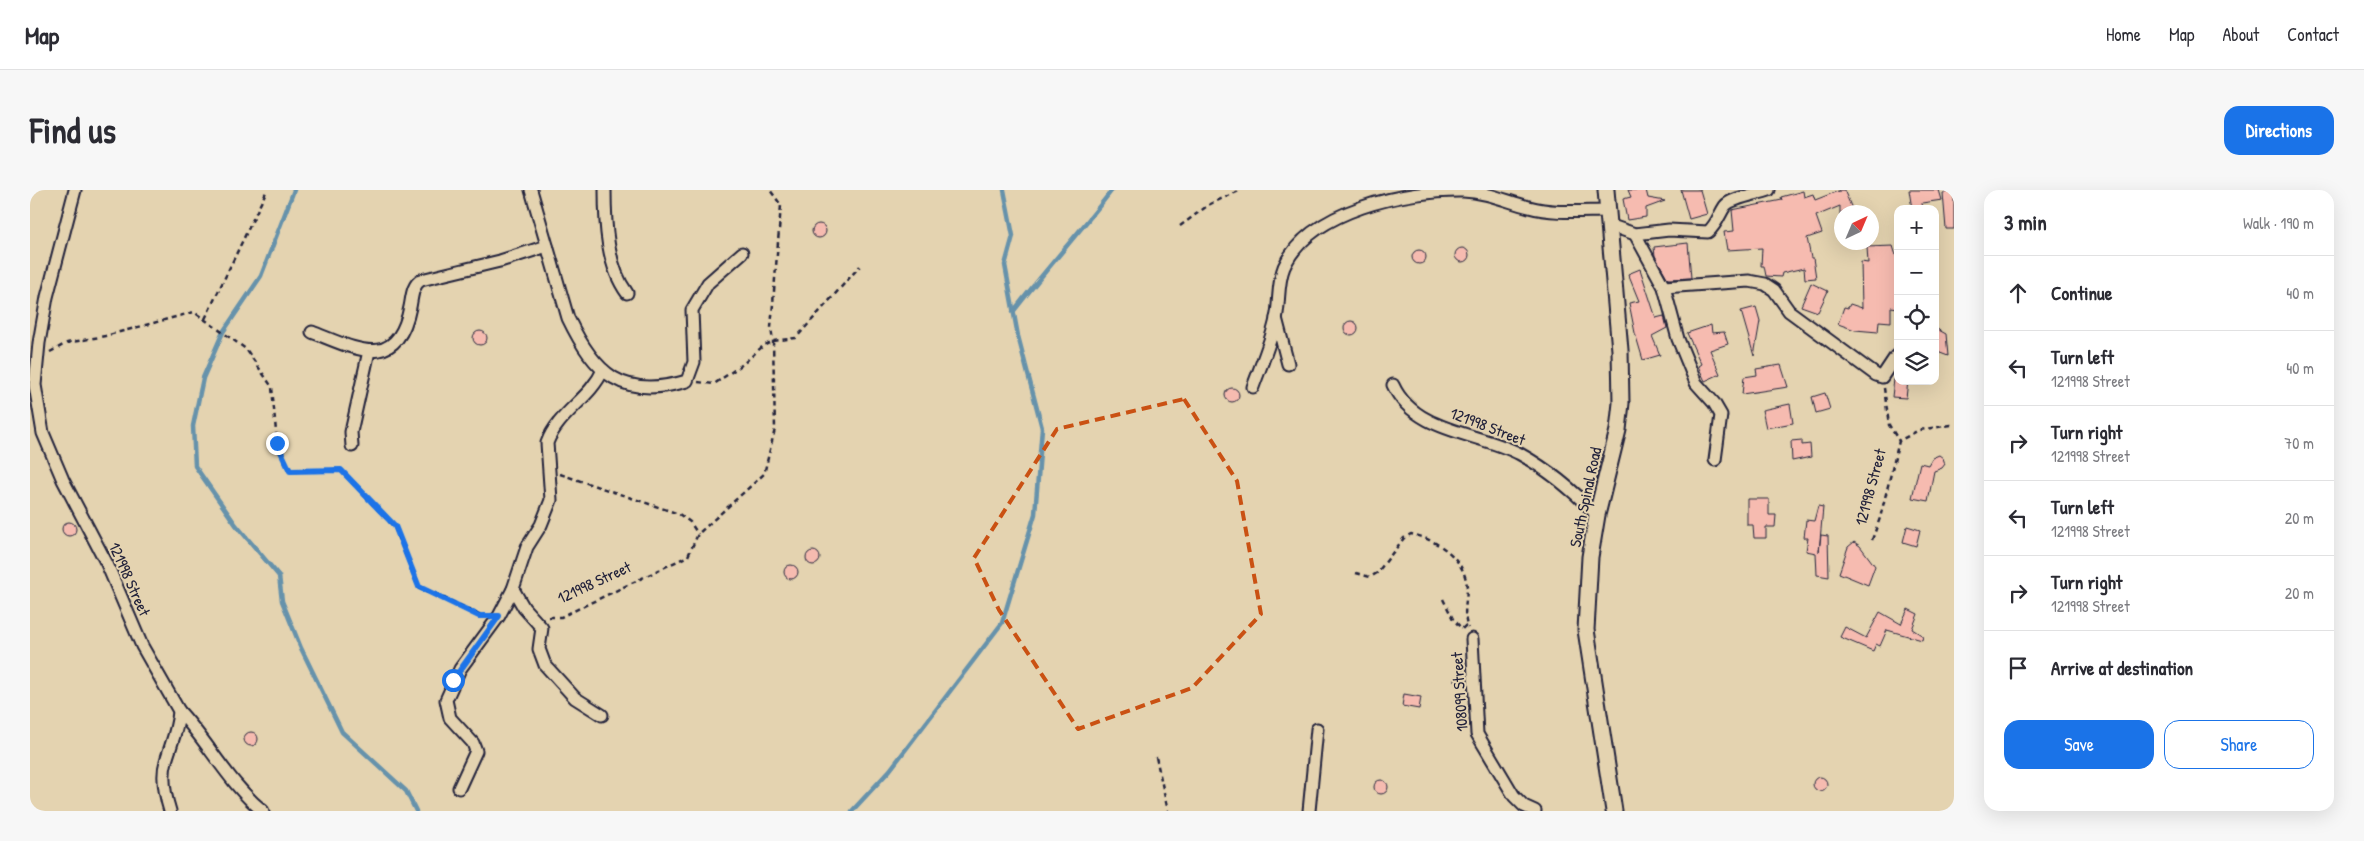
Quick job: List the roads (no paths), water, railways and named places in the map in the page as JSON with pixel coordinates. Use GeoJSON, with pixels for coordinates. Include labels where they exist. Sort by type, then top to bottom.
{"type":"FeatureCollection","features":[{"type":"Feature","properties":{"kind":"street","name":"121998 Street"},"geometry":{"type":"LineString","coordinates":[[75,190],[47,297],[38,358],[35,385],[43,433],[52,458],[107,564],[142,646],[179,711],[210,748],[236,786],[264,811]]}},
{"type":"Feature","properties":{"kind":"street"},"geometry":{"type":"LineString","coordinates":[[531,190],[568,318],[586,351],[603,370],[626,384],[640,388],[654,388],[687,381],[694,362],[692,310],[708,283],[742,252]]}},
{"type":"Feature","properties":{"kind":"street"},"geometry":{"type":"LineString","coordinates":[[605,190],[605,211],[614,269],[627,293]]}},
{"type":"Feature","properties":{"kind":"street","name":"South Spinal Road"},"geometry":{"type":"LineString","coordinates":[[1606,190],[1621,402],[1618,430],[1597,515],[1590,557],[1586,630],[1614,811]]}},
{"type":"Feature","properties":{"kind":"street"},"geometry":{"type":"LineString","coordinates":[[1634,234],[1669,230],[1708,232],[1714,226],[1726,204],[1732,200],[1769,190]]}},
{"type":"Feature","properties":{"kind":"street"},"geometry":{"type":"LineString","coordinates":[[1253,387],[1276,318],[1280,280],[1285,265],[1299,246],[1317,229],[1367,206],[1422,191],[1464,191],[1498,196],[1529,207],[1609,218],[1634,234],[1664,287],[1678,339],[1696,382],[1714,403],[1721,415],[1715,460]]}},
{"type":"Feature","properties":{"kind":"street"},"geometry":{"type":"LineString","coordinates":[[312,332],[369,351],[379,352],[388,348],[397,339],[407,322],[414,288],[421,280],[500,261],[547,246]]}},
{"type":"Feature","properties":{"kind":"street"},"geometry":{"type":"LineString","coordinates":[[1664,287],[1749,281],[1765,284],[1774,290],[1789,311],[1876,375],[1882,377],[1894,359]]}},
{"type":"Feature","properties":{"kind":"street"},"geometry":{"type":"LineString","coordinates":[[1276,318],[1288,364]]}},
{"type":"Feature","properties":{"kind":"street"},"geometry":{"type":"LineString","coordinates":[[352,446],[351,432],[369,351]]}},
{"type":"Feature","properties":{"kind":"street","name":"121998 Street"},"geometry":{"type":"LineString","coordinates":[[30,370],[38,358]]}},
{"type":"Feature","properties":{"kind":"street"},"geometry":{"type":"LineString","coordinates":[[459,788],[476,751],[473,744],[450,718],[446,700],[460,669],[499,616],[514,589],[527,548],[541,525],[551,500],[547,443],[549,437],[570,410],[597,383],[603,370]]}},
{"type":"Feature","properties":{"kind":"street","name":"121998 Street"},"geometry":{"type":"LineString","coordinates":[[1393,385],[1400,399],[1419,415],[1446,428],[1518,453],[1543,468],[1572,490],[1597,515]]}},
{"type":"Feature","properties":{"kind":"street"},"geometry":{"type":"LineString","coordinates":[[514,589],[524,608],[542,628],[539,649],[545,664],[575,698],[602,715]]}},
{"type":"Feature","properties":{"kind":"street","name":"108099 Street"},"geometry":{"type":"LineString","coordinates":[[1472,639],[1477,734],[1514,796],[1524,806],[1535,811]]}},
{"type":"Feature","properties":{"kind":"street"},"geometry":{"type":"LineString","coordinates":[[170,811],[164,780],[165,763],[178,722],[179,711]]}},
{"type":"Feature","properties":{"kind":"street"},"geometry":{"type":"LineString","coordinates":[[1309,811],[1317,729]]}},
{"type":"Feature","properties":{"kind":"waterway"},"geometry":{"type":"LineString","coordinates":[[294,190],[261,276],[223,332],[203,378],[193,426],[195,466],[236,525],[279,576],[282,601],[301,648],[342,732],[406,791],[416,811]]}},
{"type":"Feature","properties":{"kind":"waterway"},"geometry":{"type":"LineString","coordinates":[[852,811],[890,770],[1002,623],[1035,514],[1042,428],[1018,336],[1005,265],[1013,236],[1004,190]]}},
{"type":"Feature","properties":{"kind":"waterway"},"geometry":{"type":"LineString","coordinates":[[1013,312],[1112,190]]}}]}
